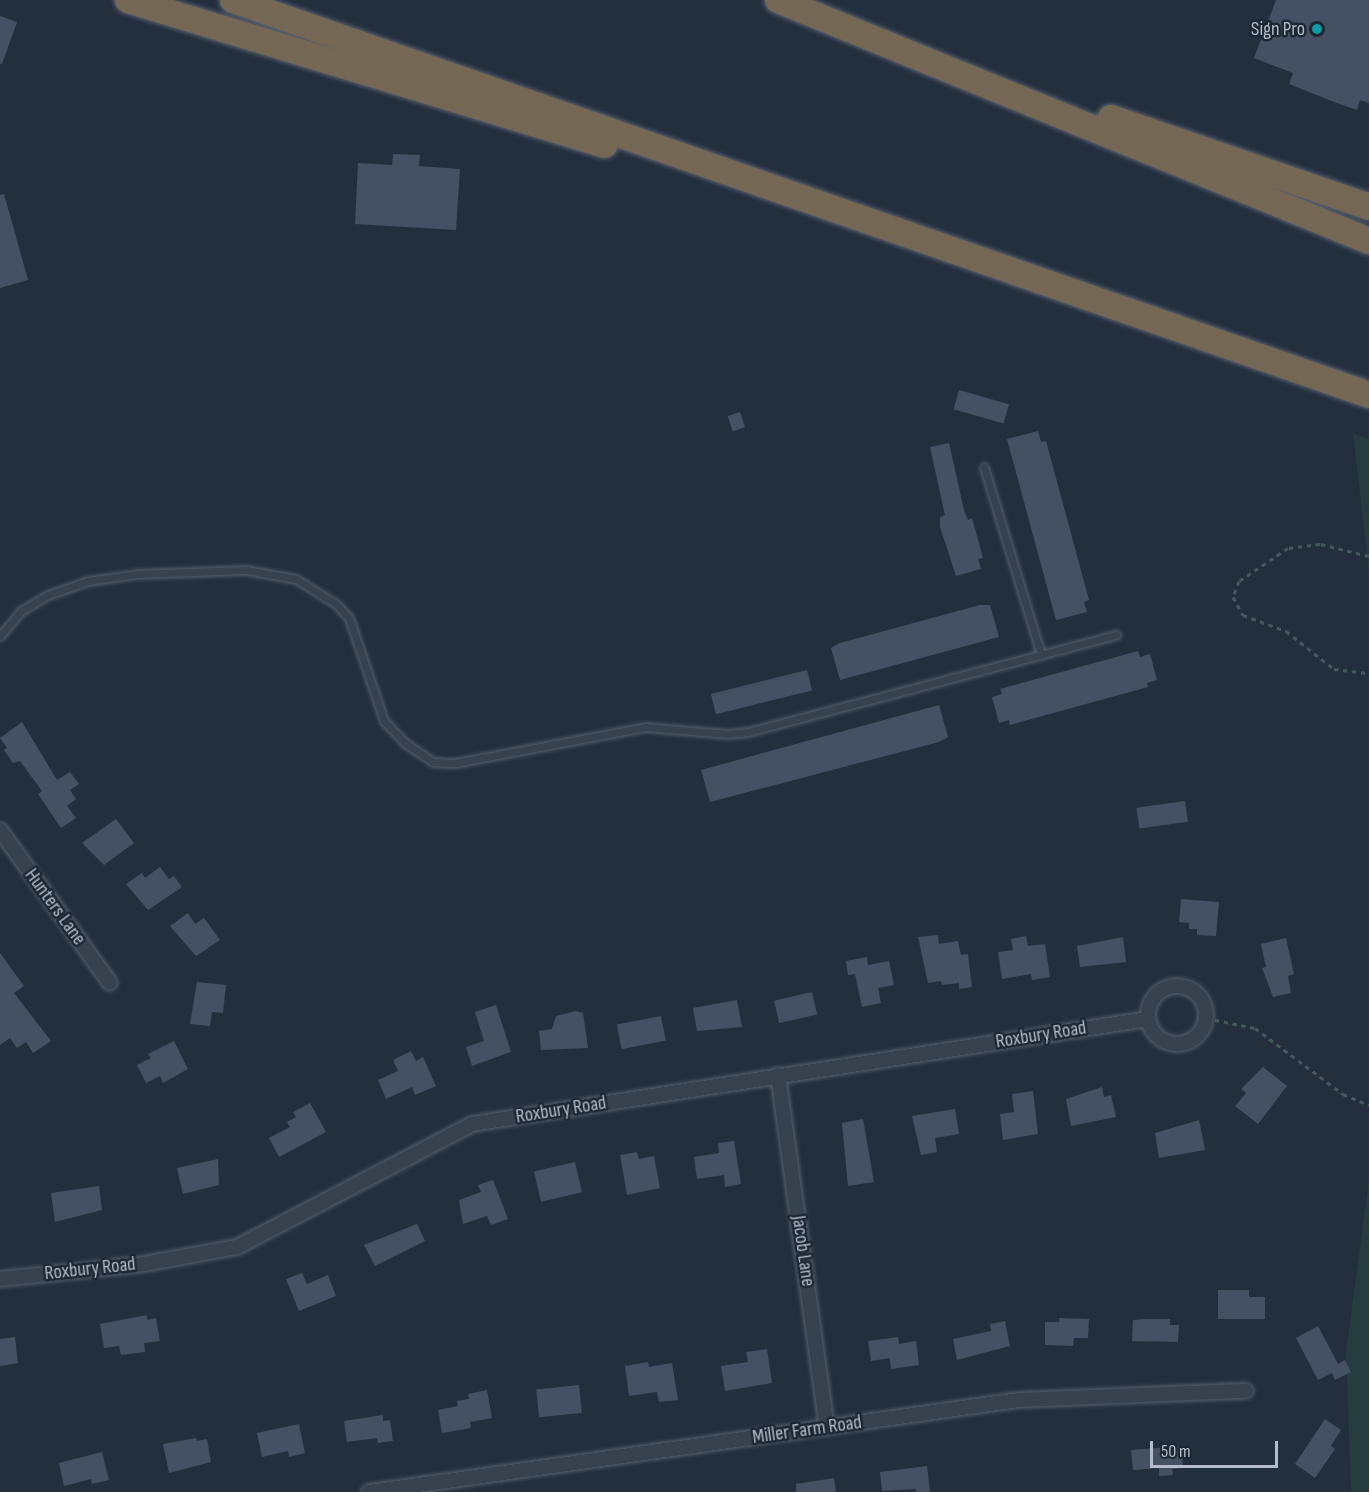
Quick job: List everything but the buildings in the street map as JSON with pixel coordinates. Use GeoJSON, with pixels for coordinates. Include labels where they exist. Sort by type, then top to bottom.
{"type":"FeatureCollection","features":[{"type":"Feature","properties":{"kind":"highway"},"geometry":{"type":"LineString","coordinates":[[128,0],[568,136],[786,192]]}},
{"type":"Feature","properties":{"kind":"highway"},"geometry":{"type":"LineString","coordinates":[[232,0],[1369,395]]}},
{"type":"Feature","properties":{"kind":"highway"},"geometry":{"type":"LineString","coordinates":[[778,0],[1369,241]]}},
{"type":"Feature","properties":{"kind":"highway"},"geometry":{"type":"LineString","coordinates":[[816,16],[1369,207]]}},
{"type":"Feature","properties":{"kind":"street","name":"Hunters Lane"},"geometry":{"type":"LineString","coordinates":[[0,830],[110,983]]}},
{"type":"Feature","properties":{"kind":"street"},"geometry":{"type":"LineString","coordinates":[[1177,985],[1200,996],[1206,1018],[1198,1036],[1176,1044],[1158,1037],[1148,1019],[1154,996],[1177,985]]}},
{"type":"Feature","properties":{"kind":"street","name":"Roxbury Road"},"geometry":{"type":"LineString","coordinates":[[0,1279],[144,1264],[237,1247],[472,1124],[1148,1019]]}},
{"type":"Feature","properties":{"kind":"street","name":"Jacob Lane"},"geometry":{"type":"LineString","coordinates":[[778,1075],[827,1428]]}},
{"type":"Feature","properties":{"kind":"street","name":"Miller Farm Road"},"geometry":{"type":"LineString","coordinates":[[369,1492],[1019,1400],[1246,1391]]}},
{"type":"Feature","properties":{"kind":"lane"},"geometry":{"type":"LineString","coordinates":[[984,467],[1041,655]]}},
{"type":"Feature","properties":{"kind":"lane"},"geometry":{"type":"LineString","coordinates":[[0,636],[21,611],[48,595],[88,582],[137,574],[246,570],[296,579],[336,604],[349,618],[384,721],[405,743],[433,762],[455,763],[645,727],[728,734],[748,732],[1116,635]]}},
{"type":"Feature","properties":{"kind":"path"},"geometry":{"type":"LineString","coordinates":[[1369,556],[1344,547],[1320,544],[1288,548],[1239,581],[1233,597],[1243,615],[1286,632],[1334,669],[1369,673]]}},
{"type":"Feature","properties":{"kind":"path"},"geometry":{"type":"LineString","coordinates":[[1206,1018],[1255,1028],[1343,1094],[1369,1105]]}},
{"type":"Feature","properties":{"kind":"green space"},"geometry":{"type":"Polygon","coordinates":[[[1353,433],[1369,439],[1369,572],[1353,433]]]}},
{"type":"Feature","properties":{"kind":"green space"},"geometry":{"type":"Polygon","coordinates":[[[1369,1180],[1369,1492],[1351,1492],[1346,1352],[1369,1180]]]}},
{"type":"Feature","properties":{"kind":"place","name":"Sign Pro"},"geometry":{"type":"Point","coordinates":[1317,29]}}]}
